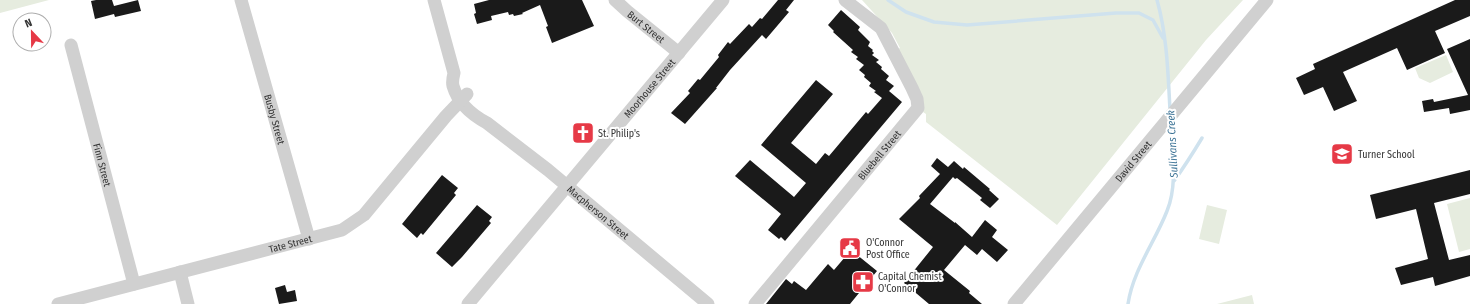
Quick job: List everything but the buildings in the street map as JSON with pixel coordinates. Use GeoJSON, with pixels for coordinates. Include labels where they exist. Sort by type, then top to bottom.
{"type":"FeatureCollection","features":[{"type":"Feature","properties":{"kind":"street","name":"Busby Street"},"geometry":{"type":"LineString","coordinates":[[241,0],[309,239]]}},
{"type":"Feature","properties":{"kind":"street","name":"Macpherson Street"},"geometry":{"type":"LineString","coordinates":[[434,0],[454,73],[462,80],[464,97],[483,114],[487,123],[548,170],[708,304]]}},
{"type":"Feature","properties":{"kind":"street","name":"Burt Street"},"geometry":{"type":"LineString","coordinates":[[615,0],[679,53]]}},
{"type":"Feature","properties":{"kind":"street","name":"Moorhouse Street"},"geometry":{"type":"LineString","coordinates":[[468,304],[723,0]]}},
{"type":"Feature","properties":{"kind":"street","name":"Bluebell Street"},"geometry":{"type":"LineString","coordinates":[[755,304],[918,108],[917,99],[912,88],[881,28],[845,0]]}},
{"type":"Feature","properties":{"kind":"street","name":"David Street"},"geometry":{"type":"LineString","coordinates":[[1014,304],[1267,0]]}},
{"type":"Feature","properties":{"kind":"street","name":"Finn Street"},"geometry":{"type":"LineString","coordinates":[[71,45],[134,284]]}},
{"type":"Feature","properties":{"kind":"street","name":"Tate Street"},"geometry":{"type":"LineString","coordinates":[[58,304],[342,230],[364,215],[464,97]]}},
{"type":"Feature","properties":{"kind":"street"},"geometry":{"type":"LineString","coordinates":[[180,272],[188,304]]}},
{"type":"Feature","properties":{"kind":"shaded area"},"geometry":{"type":"Polygon","coordinates":[[[0,0],[49,0],[0,13],[0,0]]]}},
{"type":"Feature","properties":{"kind":"shaded area"},"geometry":{"type":"Polygon","coordinates":[[[862,0],[1243,0],[1206,40],[1057,225],[926,122],[926,114],[923,112],[921,101],[898,49],[900,48],[892,33],[862,0]]]}},
{"type":"Feature","properties":{"kind":"shaded area"},"geometry":{"type":"Polygon","coordinates":[[[1446,55],[1453,72],[1430,83],[1419,78],[1415,68],[1446,55]]]}},
{"type":"Feature","properties":{"kind":"shaded area"},"geometry":{"type":"Polygon","coordinates":[[[1470,198],[1470,249],[1459,252],[1447,204],[1470,198]]]}},
{"type":"Feature","properties":{"kind":"shaded area"},"geometry":{"type":"Polygon","coordinates":[[[1207,205],[1227,210],[1219,244],[1199,239],[1207,205]]]}},
{"type":"Feature","properties":{"kind":"shaded area"},"geometry":{"type":"Polygon","coordinates":[[[1252,295],[1254,304],[1217,304],[1252,295]]]}},
{"type":"Feature","properties":{"kind":"waterway"},"geometry":{"type":"LineString","coordinates":[[888,0],[906,12],[934,22],[967,25],[1116,13],[1139,13],[1153,20],[1163,38]]}},
{"type":"Feature","properties":{"kind":"waterway","name":"Sullivans Creek"},"geometry":{"type":"LineString","coordinates":[[1157,0],[1165,40],[1170,110]]}},
{"type":"Feature","properties":{"kind":"waterway","name":"Sullivans Creek"},"geometry":{"type":"LineString","coordinates":[[1128,304],[1139,268],[1162,223],[1170,201],[1174,167],[1171,122]]}},
{"type":"Feature","properties":{"kind":"waterway"},"geometry":{"type":"LineString","coordinates":[[1174,181],[1202,138]]}},
{"type":"Feature","properties":{"kind":"place","name":"St. Philip's"},"geometry":{"type":"Point","coordinates":[583,133]}},
{"type":"Feature","properties":{"kind":"place","name":"Turner School"},"geometry":{"type":"Point","coordinates":[1342,154]}},
{"type":"Feature","properties":{"kind":"place","name":"O'Connor Post Office"},"geometry":{"type":"Point","coordinates":[850,248]}},
{"type":"Feature","properties":{"kind":"place","name":"Capital Chemist O'Connor"},"geometry":{"type":"Point","coordinates":[863,282]}}]}
